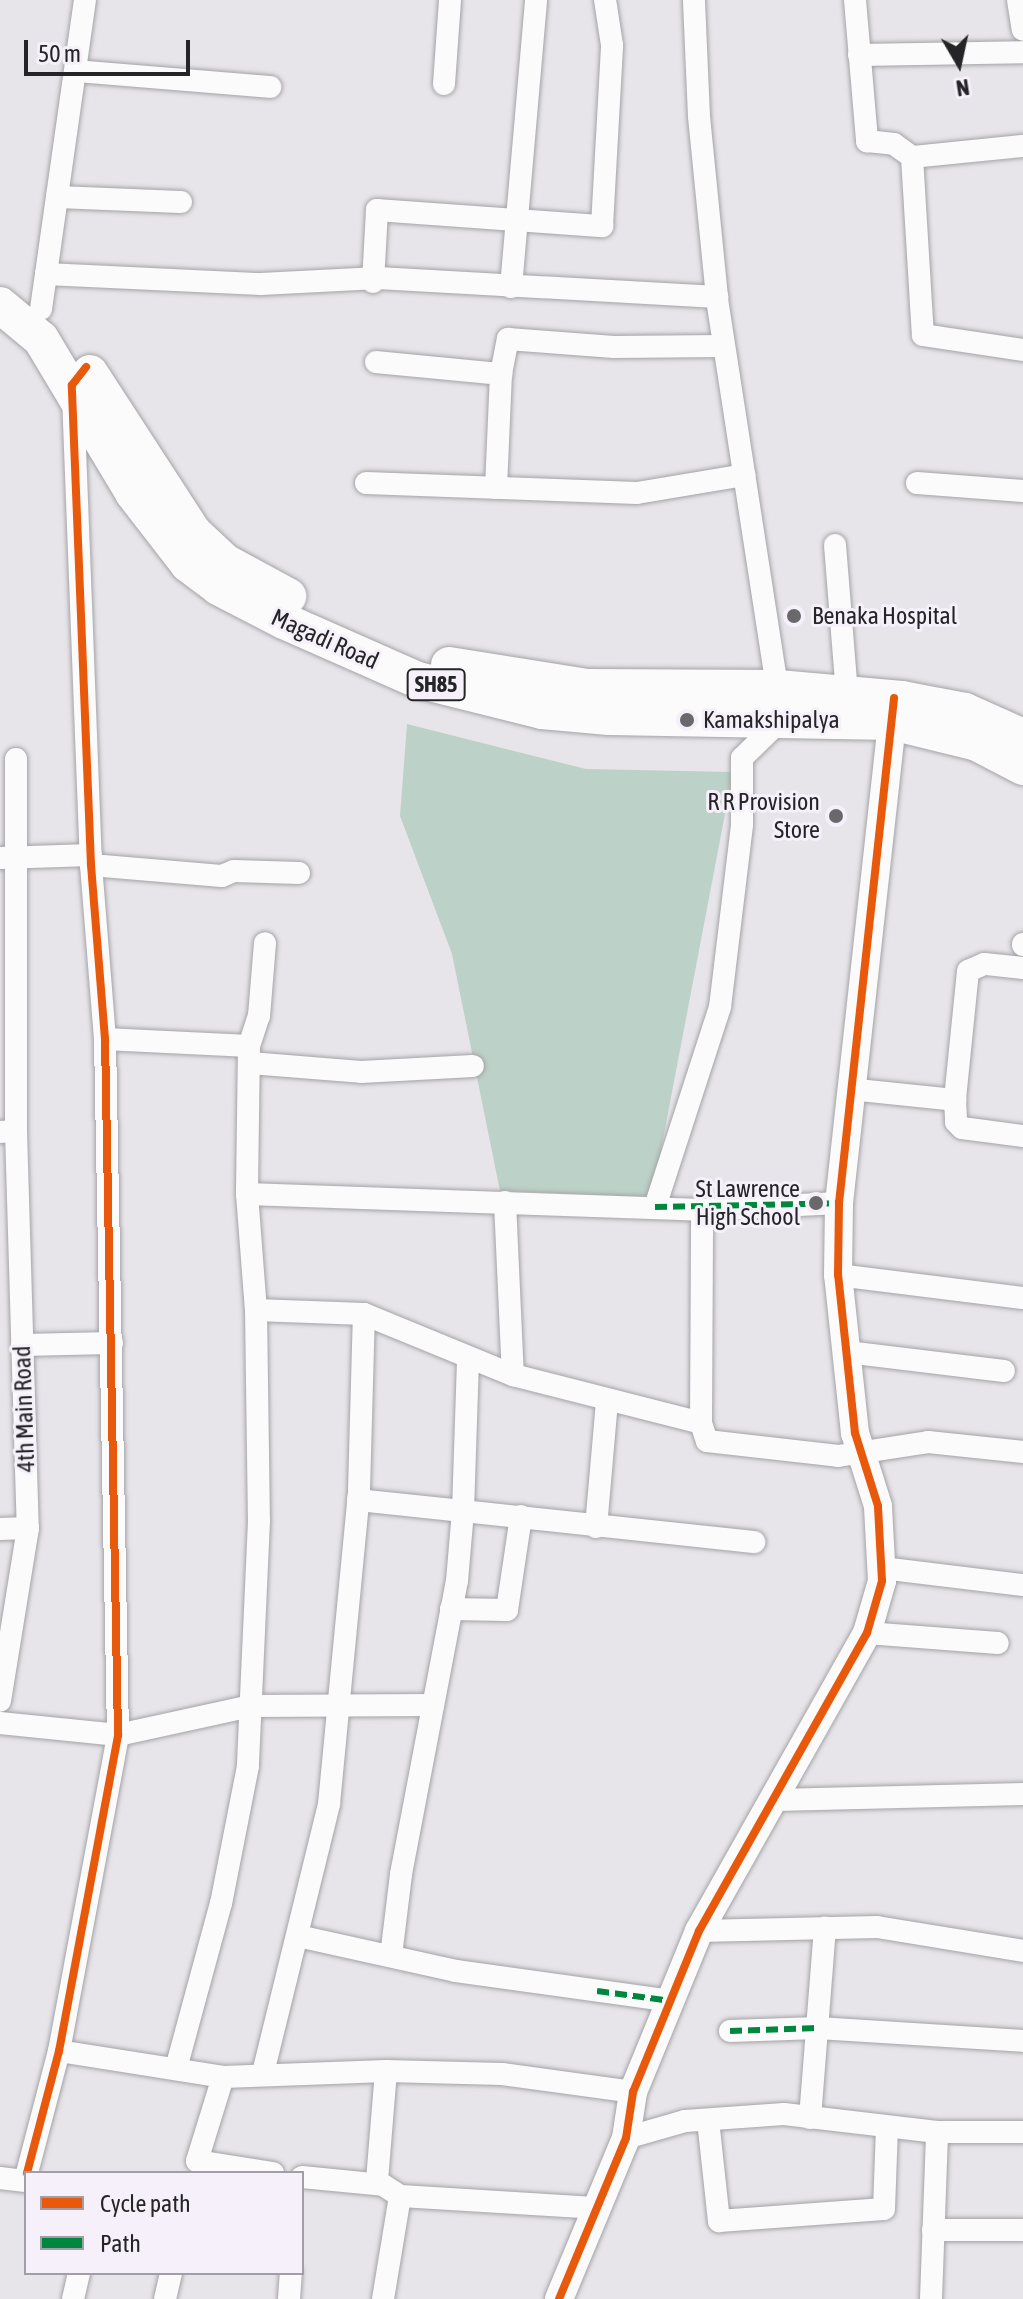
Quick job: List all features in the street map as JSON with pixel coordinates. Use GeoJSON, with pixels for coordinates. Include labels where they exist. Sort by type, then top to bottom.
{"type":"FeatureCollection","features":[{"type":"Feature","properties":{"kind":"main road","name":"Magadi Road"},"geometry":{"type":"LineString","coordinates":[[0,276],[44,292],[133,493],[188,564],[218,587],[284,621],[418,680],[542,711],[780,704],[965,711],[1023,737]]}},
{"type":"Feature","properties":{"kind":"main road","name":"Magadi Road"},"geometry":{"type":"LineString","coordinates":[[0,305],[79,376]]}},
{"type":"Feature","properties":{"kind":"main road","name":"Magadi Road"},"geometry":{"type":"LineString","coordinates":[[780,704],[847,694],[977,743],[1023,767]]}},
{"type":"Feature","properties":{"kind":"street"},"geometry":{"type":"LineString","coordinates":[[85,0],[44,292],[373,282],[378,278],[717,297]]}},
{"type":"Feature","properties":{"kind":"street"},"geometry":{"type":"LineString","coordinates":[[444,84],[450,0]]}},
{"type":"Feature","properties":{"kind":"street"},"geometry":{"type":"LineString","coordinates":[[511,287],[536,0]]}},
{"type":"Feature","properties":{"kind":"street"},"geometry":{"type":"LineString","coordinates":[[373,282],[377,210],[516,223],[602,226],[612,45],[605,0]]}},
{"type":"Feature","properties":{"kind":"street"},"geometry":{"type":"LineString","coordinates":[[655,1207],[720,1007],[742,824],[742,758],[780,704],[717,297],[699,116],[694,0]]}},
{"type":"Feature","properties":{"kind":"street"},"geometry":{"type":"LineString","coordinates":[[855,0],[867,141],[894,144],[912,157],[1023,146]]}},
{"type":"Feature","properties":{"kind":"street"},"geometry":{"type":"LineString","coordinates":[[1018,0],[1023,30]]}},
{"type":"Feature","properties":{"kind":"street"},"geometry":{"type":"LineString","coordinates":[[859,55],[1023,52]]}},
{"type":"Feature","properties":{"kind":"street"},"geometry":{"type":"LineString","coordinates":[[76,71],[270,87]]}},
{"type":"Feature","properties":{"kind":"street"},"geometry":{"type":"LineString","coordinates":[[912,157],[923,335],[1023,350]]}},
{"type":"Feature","properties":{"kind":"street"},"geometry":{"type":"LineString","coordinates":[[57,197],[181,202]]}},
{"type":"Feature","properties":{"kind":"street"},"geometry":{"type":"LineString","coordinates":[[496,488],[501,374],[508,339],[614,347],[723,346]]}},
{"type":"Feature","properties":{"kind":"street"},"geometry":{"type":"LineString","coordinates":[[376,362],[501,374]]}},
{"type":"Feature","properties":{"kind":"street"},"geometry":{"type":"LineString","coordinates":[[28,2171],[59,2051],[118,1735],[105,1039],[91,860],[79,376]]}},
{"type":"Feature","properties":{"kind":"street"},"geometry":{"type":"LineString","coordinates":[[366,483],[637,493],[744,475]]}},
{"type":"Feature","properties":{"kind":"street"},"geometry":{"type":"LineString","coordinates":[[917,483],[1023,491]]}},
{"type":"Feature","properties":{"kind":"street"},"geometry":{"type":"LineString","coordinates":[[835,545],[847,694]]}},
{"type":"Feature","properties":{"kind":"street"},"geometry":{"type":"LineString","coordinates":[[559,2299],[626,2138],[633,2092],[699,1931],[777,1800],[867,1633],[882,1568],[878,1506],[862,1450],[838,1275],[839,1203],[849,1089],[893,710]]}},
{"type":"Feature","properties":{"kind":"street"},"geometry":{"type":"LineString","coordinates":[[965,711],[1023,719]]}},
{"type":"Feature","properties":{"kind":"street","name":"4th Main Road"},"geometry":{"type":"LineString","coordinates":[[0,1701],[28,1528],[22,1345],[8,1131],[8,858],[16,759]]}},
{"type":"Feature","properties":{"kind":"street"},"geometry":{"type":"LineString","coordinates":[[8,858],[91,860],[222,876],[234,871],[299,873]]}},
{"type":"Feature","properties":{"kind":"street"},"geometry":{"type":"LineString","coordinates":[[176,2069],[221,1903],[248,1766],[259,1521],[256,1310],[247,1194],[249,1055],[259,1016],[265,943]]}},
{"type":"Feature","properties":{"kind":"street"},"geometry":{"type":"LineString","coordinates":[[1023,968],[984,964],[968,971],[955,1100],[956,1122],[962,1128],[1023,1136]]}},
{"type":"Feature","properties":{"kind":"street"},"geometry":{"type":"LineString","coordinates":[[105,1039],[249,1055],[361,1072],[473,1066]]}},
{"type":"Feature","properties":{"kind":"street"},"geometry":{"type":"LineString","coordinates":[[849,1089],[955,1100]]}},
{"type":"Feature","properties":{"kind":"street"},"geometry":{"type":"LineString","coordinates":[[247,1194],[702,1210],[839,1203]]}},
{"type":"Feature","properties":{"kind":"street"},"geometry":{"type":"LineString","coordinates":[[505,1202],[513,1375]]}},
{"type":"Feature","properties":{"kind":"street"},"geometry":{"type":"LineString","coordinates":[[702,1210],[701,1423],[707,1441],[838,1456],[928,1442],[1023,1452]]}},
{"type":"Feature","properties":{"kind":"street"},"geometry":{"type":"LineString","coordinates":[[838,1275],[1023,1298]]}},
{"type":"Feature","properties":{"kind":"street"},"geometry":{"type":"LineString","coordinates":[[256,1310],[364,1314],[513,1375],[701,1423]]}},
{"type":"Feature","properties":{"kind":"street"},"geometry":{"type":"LineString","coordinates":[[263,2073],[329,1804],[358,1500],[364,1314]]}},
{"type":"Feature","properties":{"kind":"street"},"geometry":{"type":"LineString","coordinates":[[22,1345],[112,1343]]}},
{"type":"Feature","properties":{"kind":"street"},"geometry":{"type":"LineString","coordinates":[[847,1352],[1004,1371]]}},
{"type":"Feature","properties":{"kind":"street"},"geometry":{"type":"LineString","coordinates":[[391,1956],[451,1609],[463,1511],[468,1359]]}},
{"type":"Feature","properties":{"kind":"street"},"geometry":{"type":"LineString","coordinates":[[596,1527],[607,1401]]}},
{"type":"Feature","properties":{"kind":"street"},"geometry":{"type":"LineString","coordinates":[[358,1500],[754,1542]]}},
{"type":"Feature","properties":{"kind":"street"},"geometry":{"type":"LineString","coordinates":[[451,1609],[507,1610],[521,1516]]}},
{"type":"Feature","properties":{"kind":"street"},"geometry":{"type":"LineString","coordinates":[[0,1529],[28,1528]]}},
{"type":"Feature","properties":{"kind":"street"},"geometry":{"type":"LineString","coordinates":[[882,1568],[1023,1585]]}},
{"type":"Feature","properties":{"kind":"street"},"geometry":{"type":"LineString","coordinates":[[867,1633],[998,1643]]}},
{"type":"Feature","properties":{"kind":"street"},"geometry":{"type":"LineString","coordinates":[[0,1723],[118,1735],[251,1706],[433,1705]]}},
{"type":"Feature","properties":{"kind":"street"},"geometry":{"type":"LineString","coordinates":[[777,1800],[1023,1794]]}},
{"type":"Feature","properties":{"kind":"street"},"geometry":{"type":"LineString","coordinates":[[699,1931],[877,1927],[1023,1951]]}},
{"type":"Feature","properties":{"kind":"street"},"geometry":{"type":"LineString","coordinates":[[810,2118],[825,1928]]}},
{"type":"Feature","properties":{"kind":"street"},"geometry":{"type":"LineString","coordinates":[[298,1936],[456,1971],[671,2001]]}},
{"type":"Feature","properties":{"kind":"street"},"geometry":{"type":"LineString","coordinates":[[730,2031],[818,2028],[1023,2041]]}},
{"type":"Feature","properties":{"kind":"street"},"geometry":{"type":"LineString","coordinates":[[59,2051],[223,2077],[263,2073],[386,2071],[502,2074],[633,2092]]}},
{"type":"Feature","properties":{"kind":"street"},"geometry":{"type":"LineString","coordinates":[[386,2071],[377,2181],[391,2190]]}},
{"type":"Feature","properties":{"kind":"street"},"geometry":{"type":"LineString","coordinates":[[223,2077],[195,2167],[247,2171]]}},
{"type":"Feature","properties":{"kind":"street"},"geometry":{"type":"LineString","coordinates":[[626,2138],[708,2120],[810,2118],[937,2132],[1023,2132]]}},
{"type":"Feature","properties":{"kind":"street"},"geometry":{"type":"LineString","coordinates":[[708,2120],[719,2221],[884,2209],[887,2127]]}},
{"type":"Feature","properties":{"kind":"street"},"geometry":{"type":"LineString","coordinates":[[931,2299],[937,2132]]}},
{"type":"Feature","properties":{"kind":"street"},"geometry":{"type":"LineString","coordinates":[[304,2177],[391,2190],[596,2208]]}},
{"type":"Feature","properties":{"kind":"street"},"geometry":{"type":"LineString","coordinates":[[0,2178],[24,2178]]}},
{"type":"Feature","properties":{"kind":"street"},"geometry":{"type":"LineString","coordinates":[[383,2299],[391,2190]]}},
{"type":"Feature","properties":{"kind":"street"},"geometry":{"type":"LineString","coordinates":[[933,2230],[1023,2230]]}},
{"type":"Feature","properties":{"kind":"street"},"geometry":{"type":"LineString","coordinates":[[73,2299],[79,2275]]}},
{"type":"Feature","properties":{"kind":"street"},"geometry":{"type":"LineString","coordinates":[[165,2299],[171,2275]]}},
{"type":"Feature","properties":{"kind":"street"},"geometry":{"type":"LineString","coordinates":[[289,2299],[291,2275]]}},
{"type":"Feature","properties":{"kind":"green space"},"geometry":{"type":"Polygon","coordinates":[[[407,724],[586,769],[733,772],[652,1197],[500,1191],[452,954],[400,816],[407,724]]]}},
{"type":"Feature","properties":{"kind":"marked path"},"geometry":{"type":"LineString","coordinates":[[655,1207],[839,1203]]}},
{"type":"Feature","properties":{"kind":"marked path"},"geometry":{"type":"LineString","coordinates":[[597,1991],[671,2001]]}},
{"type":"Feature","properties":{"kind":"marked path"},"geometry":{"type":"LineString","coordinates":[[730,2031],[818,2028]]}},
{"type":"Feature","properties":{"kind":"cycle path"},"geometry":{"type":"LineString","coordinates":[[28,2171],[59,2051],[118,1735],[105,1039],[91,865],[72,385],[86,367]]}},
{"type":"Feature","properties":{"kind":"cycle path"},"geometry":{"type":"LineString","coordinates":[[559,2299],[626,2138],[633,2092],[699,1931],[867,1633],[882,1581],[878,1506],[855,1433],[838,1275],[839,1203],[894,698]]}},
{"type":"Feature","properties":{"kind":"place","name":"Benaka Hospital"},"geometry":{"type":"Point","coordinates":[794,616]}},
{"type":"Feature","properties":{"kind":"place","name":"Kamakshipalya"},"geometry":{"type":"Point","coordinates":[687,720]}},
{"type":"Feature","properties":{"kind":"place","name":"R R Provision Store"},"geometry":{"type":"Point","coordinates":[836,816]}},
{"type":"Feature","properties":{"kind":"place","name":"St Lawrence High School"},"geometry":{"type":"Point","coordinates":[816,1203]}}]}
